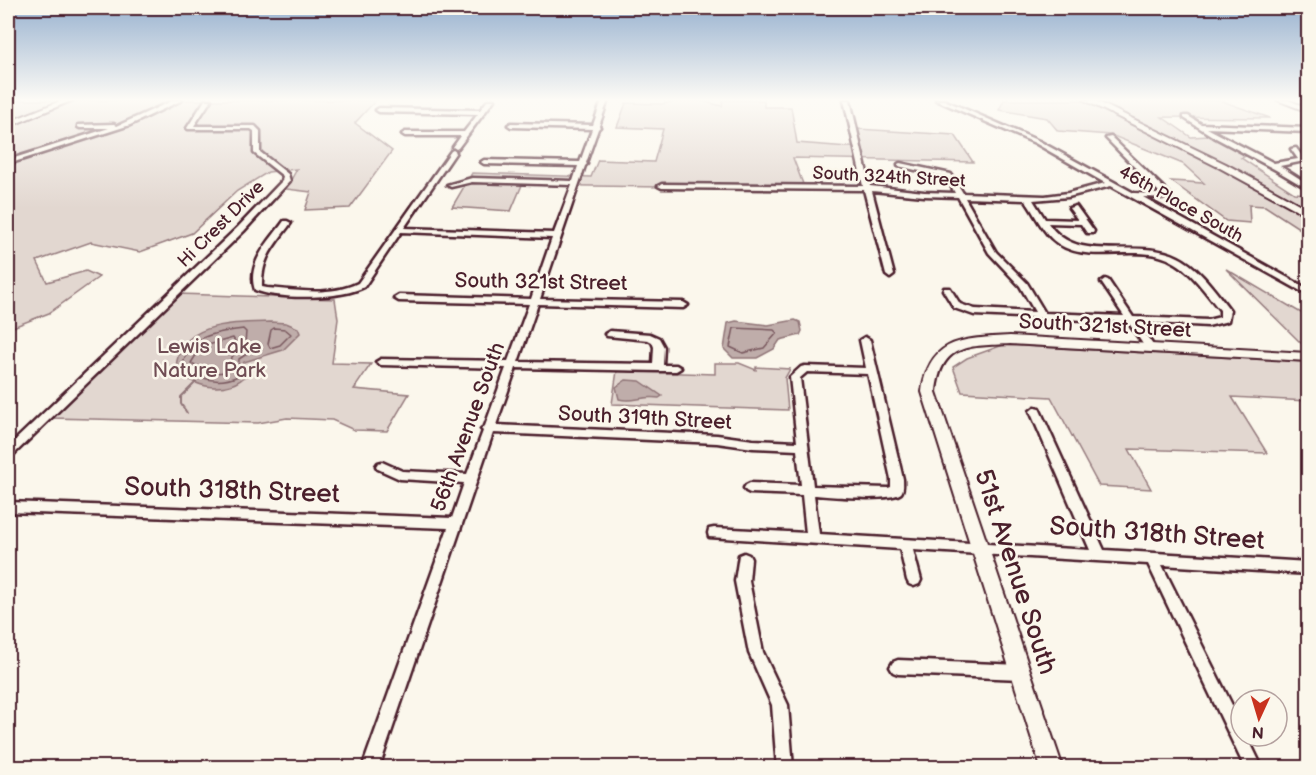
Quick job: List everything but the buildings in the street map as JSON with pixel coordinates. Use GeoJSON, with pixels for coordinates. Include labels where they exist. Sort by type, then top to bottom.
{"type":"FeatureCollection","features":[{"type":"Feature","properties":{"kind":"main road"},"geometry":{"type":"LineString","coordinates":[[1163,136],[1308,213]]}},
{"type":"Feature","properties":{"kind":"main road","name":"South 321st Street"},"geometry":{"type":"LineString","coordinates":[[929,393],[932,370],[937,361],[946,353],[968,344],[1010,340],[1308,357]]}},
{"type":"Feature","properties":{"kind":"main road","name":"51st Avenue South"},"geometry":{"type":"LineString","coordinates":[[929,393],[1052,768]]}},
{"type":"Feature","properties":{"kind":"street"},"geometry":{"type":"LineString","coordinates":[[8,162],[91,136]]}},
{"type":"Feature","properties":{"kind":"street","name":"Hi Crest Drive"},"geometry":{"type":"LineString","coordinates":[[8,453],[251,219],[287,179],[286,175],[257,153],[256,136]]}},
{"type":"Feature","properties":{"kind":"street"},"geometry":{"type":"LineString","coordinates":[[287,223],[262,254],[256,278],[260,290],[335,293],[352,290],[361,285],[465,136]]}},
{"type":"Feature","properties":{"kind":"street","name":"56th Avenue South"},"geometry":{"type":"LineString","coordinates":[[370,768],[454,523],[594,136]]}},
{"type":"Feature","properties":{"kind":"street"},"geometry":{"type":"LineString","coordinates":[[856,136],[890,275]]}},
{"type":"Feature","properties":{"kind":"street","name":"46th Place South"},"geometry":{"type":"LineString","coordinates":[[1024,136],[1308,292]]}},
{"type":"Feature","properties":{"kind":"street"},"geometry":{"type":"LineString","coordinates":[[1219,136],[1275,165],[1308,187]]}},
{"type":"Feature","properties":{"kind":"street"},"geometry":{"type":"LineString","coordinates":[[1109,138],[1168,196],[1134,195]]}},
{"type":"Feature","properties":{"kind":"street"},"geometry":{"type":"LineString","coordinates":[[1275,165],[1302,160],[1293,149]]}},
{"type":"Feature","properties":{"kind":"street"},"geometry":{"type":"LineString","coordinates":[[484,162],[584,164]]}},
{"type":"Feature","properties":{"kind":"street"},"geometry":{"type":"LineString","coordinates":[[900,165],[946,173],[993,253],[1024,285],[1042,316]]}},
{"type":"Feature","properties":{"kind":"street"},"geometry":{"type":"LineString","coordinates":[[451,185],[472,180],[577,183]]}},
{"type":"Feature","properties":{"kind":"street","name":"South 324th Street"},"geometry":{"type":"LineString","coordinates":[[662,186],[868,188],[1029,198],[1060,197],[1112,183]]}},
{"type":"Feature","properties":{"kind":"street"},"geometry":{"type":"LineString","coordinates":[[947,290],[957,306],[974,312],[1131,321],[1208,323],[1226,319],[1225,310],[1180,261],[1155,251],[1068,245],[1056,239],[1029,198]]}},
{"type":"Feature","properties":{"kind":"street"},"geometry":{"type":"LineString","coordinates":[[1073,208],[1090,231]]}},
{"type":"Feature","properties":{"kind":"street"},"geometry":{"type":"LineString","coordinates":[[1044,221],[1084,222]]}},
{"type":"Feature","properties":{"kind":"street"},"geometry":{"type":"LineString","coordinates":[[400,230],[557,236]]}},
{"type":"Feature","properties":{"kind":"street"},"geometry":{"type":"LineString","coordinates":[[1105,282],[1150,348]]}},
{"type":"Feature","properties":{"kind":"street","name":"South 321st Street"},"geometry":{"type":"LineString","coordinates":[[399,298],[683,305]]}},
{"type":"Feature","properties":{"kind":"street"},"geometry":{"type":"LineString","coordinates":[[610,334],[650,337],[656,340],[659,347],[658,368]]}},
{"type":"Feature","properties":{"kind":"street"},"geometry":{"type":"LineString","coordinates":[[750,489],[889,493],[897,489],[897,479],[865,340]]}},
{"type":"Feature","properties":{"kind":"street"},"geometry":{"type":"LineString","coordinates":[[381,362],[512,362],[676,368]]}},
{"type":"Feature","properties":{"kind":"street"},"geometry":{"type":"LineString","coordinates":[[813,538],[795,377],[800,371],[811,369],[872,371]]}},
{"type":"Feature","properties":{"kind":"street"},"geometry":{"type":"LineString","coordinates":[[1035,411],[1099,554]]}},
{"type":"Feature","properties":{"kind":"street","name":"South 319th Street"},"geometry":{"type":"LineString","coordinates":[[488,429],[717,439],[753,444],[801,446]]}},
{"type":"Feature","properties":{"kind":"street"},"geometry":{"type":"LineString","coordinates":[[382,466],[400,475],[470,479]]}},
{"type":"Feature","properties":{"kind":"street","name":"South 318th Street"},"geometry":{"type":"LineString","coordinates":[[8,507],[454,523]]}},
{"type":"Feature","properties":{"kind":"street","name":"South 318th Street"},"geometry":{"type":"LineString","coordinates":[[714,533],[1308,568]]}},
{"type":"Feature","properties":{"kind":"street"},"geometry":{"type":"LineString","coordinates":[[905,543],[914,580]]}},
{"type":"Feature","properties":{"kind":"street"},"geometry":{"type":"LineString","coordinates":[[744,559],[742,580],[756,653],[780,705],[785,768]]}},
{"type":"Feature","properties":{"kind":"street"},"geometry":{"type":"LineString","coordinates":[[1152,559],[1253,765]]}},
{"type":"Feature","properties":{"kind":"street"},"geometry":{"type":"LineString","coordinates":[[898,667],[1021,672]]}},
{"type":"Feature","properties":{"kind":"green space"},"geometry":{"type":"Polygon","coordinates":[[[8,136],[372,136],[392,151],[350,208],[305,210],[311,192],[286,189],[297,169],[268,172],[237,191],[192,233],[140,252],[91,242],[37,261],[47,282],[86,271],[99,277],[49,313],[8,329],[8,136]]]}},
{"type":"Feature","properties":{"kind":"green space"},"geometry":{"type":"Polygon","coordinates":[[[661,136],[796,136],[797,143],[861,148],[859,136],[956,136],[973,162],[793,158],[805,189],[522,185],[511,211],[452,207],[472,173],[591,177],[598,160],[654,162],[661,136]]]}},
{"type":"Feature","properties":{"kind":"green space"},"geometry":{"type":"Polygon","coordinates":[[[1114,136],[1209,136],[1248,155],[1241,158],[1294,193],[1308,194],[1308,234],[1265,206],[1249,205],[1250,223],[1226,221],[1171,181],[1204,183],[1183,164],[1114,136]]]}},
{"type":"Feature","properties":{"kind":"green space"},"geometry":{"type":"Polygon","coordinates":[[[1226,269],[1308,317],[1308,350],[1226,269]]]}},
{"type":"Feature","properties":{"kind":"green space","name":"Lewis Lake Nature Park"},"geometry":{"type":"Polygon","coordinates":[[[178,294],[335,299],[338,319],[332,363],[371,364],[354,389],[409,394],[387,431],[354,430],[332,420],[287,418],[258,423],[51,418],[178,294]]]}},
{"type":"Feature","properties":{"kind":"green space"},"geometry":{"type":"Polygon","coordinates":[[[1003,345],[1308,362],[1308,401],[1232,397],[1267,453],[1129,449],[1151,489],[1099,486],[1051,397],[962,392],[953,367],[967,358],[1003,345]]]}},
{"type":"Feature","properties":{"kind":"green space"},"geometry":{"type":"Polygon","coordinates":[[[715,363],[739,363],[756,370],[756,367],[790,369],[785,378],[788,410],[612,404],[617,371],[715,374],[715,363]]]}},
{"type":"Feature","properties":{"kind":"water"},"geometry":{"type":"Polygon","coordinates":[[[795,320],[800,322],[802,331],[800,335],[780,340],[774,349],[757,358],[733,358],[724,349],[728,323],[736,321],[768,325],[795,320]]]}},
{"type":"Feature","properties":{"kind":"water"},"geometry":{"type":"Polygon","coordinates":[[[286,323],[298,328],[300,333],[283,350],[244,362],[247,374],[240,381],[221,387],[201,385],[191,381],[176,368],[179,353],[187,341],[198,333],[226,325],[286,323]]]}},
{"type":"Feature","properties":{"kind":"water"},"geometry":{"type":"Polygon","coordinates":[[[626,380],[640,381],[662,396],[619,399],[616,387],[626,380]]]}},
{"type":"Feature","properties":{"kind":"waterway"},"geometry":{"type":"LineString","coordinates":[[1168,136],[1308,208]]}},
{"type":"Feature","properties":{"kind":"waterway"},"geometry":{"type":"LineString","coordinates":[[187,413],[181,404],[181,397],[196,382]]}}]}
